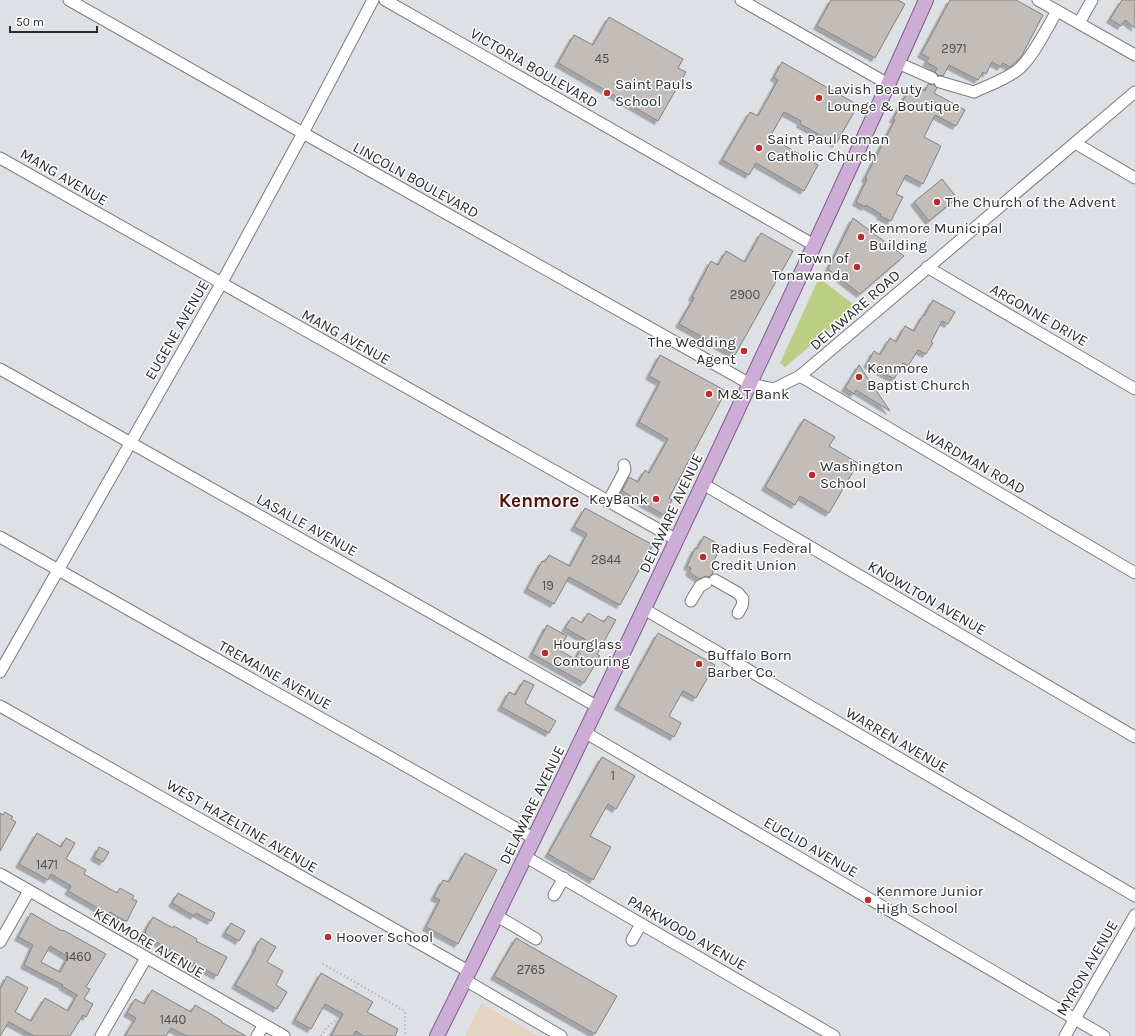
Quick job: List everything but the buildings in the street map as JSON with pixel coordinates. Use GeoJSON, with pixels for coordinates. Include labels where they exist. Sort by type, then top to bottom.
{"type":"FeatureCollection","features":[{"type":"Feature","properties":{"kind":"main road","name":"DELAWARE AVENUE"},"geometry":{"type":"LineString","coordinates":[[437,1036],[586,733],[750,384],[926,0]]}},
{"type":"Feature","properties":{"kind":"street","name":"LINCOLN BOULEVARD"},"geometry":{"type":"LineString","coordinates":[[69,0],[750,384]]}},
{"type":"Feature","properties":{"kind":"street","name":"EUGENE AVENUE"},"geometry":{"type":"LineString","coordinates":[[0,672],[221,284],[373,0]]}},
{"type":"Feature","properties":{"kind":"street","name":"VICTORIA BOULEVARD"},"geometry":{"type":"LineString","coordinates":[[385,0],[814,245]]}},
{"type":"Feature","properties":{"kind":"street"},"geometry":{"type":"LineString","coordinates":[[741,0],[888,84]]}},
{"type":"Feature","properties":{"kind":"street"},"geometry":{"type":"LineString","coordinates":[[1038,0],[1135,55]]}},
{"type":"Feature","properties":{"kind":"street"},"geometry":{"type":"LineString","coordinates":[[1079,23],[1092,0]]}},
{"type":"Feature","properties":{"kind":"street"},"geometry":{"type":"LineString","coordinates":[[898,63],[936,80],[974,92],[999,81],[1020,68],[1031,54],[1057,11]]}},
{"type":"Feature","properties":{"kind":"street","name":"DELAWARE ROAD"},"geometry":{"type":"LineString","coordinates":[[750,384],[774,389],[800,376],[1135,92]]}},
{"type":"Feature","properties":{"kind":"street"},"geometry":{"type":"LineString","coordinates":[[1075,143],[1135,178]]}},
{"type":"Feature","properties":{"kind":"street","name":"MANG AVENUE"},"geometry":{"type":"LineString","coordinates":[[0,158],[677,540]]}},
{"type":"Feature","properties":{"kind":"street","name":"ARGONNE DRIVE"},"geometry":{"type":"LineString","coordinates":[[927,267],[1135,389]]}},
{"type":"Feature","properties":{"kind":"street","name":"LASALLE AVENUE"},"geometry":{"type":"LineString","coordinates":[[0,369],[598,707]]}},
{"type":"Feature","properties":{"kind":"street","name":"WARDMAN ROAD"},"geometry":{"type":"LineString","coordinates":[[800,376],[1135,573]]}},
{"type":"Feature","properties":{"kind":"street"},"geometry":{"type":"LineString","coordinates":[[608,502],[625,470],[624,465]]}},
{"type":"Feature","properties":{"kind":"street","name":"KNOWLTON AVENUE"},"geometry":{"type":"LineString","coordinates":[[703,484],[1135,737]]}},
{"type":"Feature","properties":{"kind":"street","name":"TREMAINE AVENUE"},"geometry":{"type":"LineString","coordinates":[[0,537],[535,839]]}},
{"type":"Feature","properties":{"kind":"street"},"geometry":{"type":"LineString","coordinates":[[691,601],[700,586],[710,582],[738,593],[743,599],[742,606],[738,613]]}},
{"type":"Feature","properties":{"kind":"street","name":"WARREN AVENUE"},"geometry":{"type":"LineString","coordinates":[[644,609],[1135,896]]}},
{"type":"Feature","properties":{"kind":"street","name":"WEST HAZELTINE AVENUE"},"geometry":{"type":"LineString","coordinates":[[0,706],[467,976],[561,1036]]}},
{"type":"Feature","properties":{"kind":"street","name":"EUCLID AVENUE"},"geometry":{"type":"LineString","coordinates":[[586,733],[1104,1036]]}},
{"type":"Feature","properties":{"kind":"street","name":"PARKWOOD AVENUE"},"geometry":{"type":"LineString","coordinates":[[526,857],[834,1036]]}},
{"type":"Feature","properties":{"kind":"street","name":"KENMORE AVENUE"},"geometry":{"type":"LineString","coordinates":[[0,874],[284,1036]]}},
{"type":"Feature","properties":{"kind":"street"},"geometry":{"type":"LineString","coordinates":[[554,895],[564,878]]}},
{"type":"Feature","properties":{"kind":"street"},"geometry":{"type":"LineString","coordinates":[[0,942],[29,891]]}},
{"type":"Feature","properties":{"kind":"street","name":"MYRON AVENUE"},"geometry":{"type":"LineString","coordinates":[[1065,1036],[1135,915]]}},
{"type":"Feature","properties":{"kind":"street"},"geometry":{"type":"LineString","coordinates":[[497,916],[536,939]]}},
{"type":"Feature","properties":{"kind":"street"},"geometry":{"type":"LineString","coordinates":[[632,940],[641,924]]}},
{"type":"Feature","properties":{"kind":"street"},"geometry":{"type":"LineString","coordinates":[[101,1036],[146,958]]}},
{"type":"Feature","properties":{"kind":"street"},"geometry":{"type":"LineString","coordinates":[[257,1036],[264,1025]]}},
{"type":"Feature","properties":{"kind":"path"},"geometry":{"type":"LineString","coordinates":[[323,964],[405,1011],[405,1036]]}},
{"type":"Feature","properties":{"kind":"path"},"geometry":{"type":"LineString","coordinates":[[354,991],[360,980]]}},
{"type":"Feature","properties":{"kind":"path"},"geometry":{"type":"LineString","coordinates":[[321,1036],[325,1029],[334,1022],[338,1015]]}},
{"type":"Feature","properties":{"kind":"shaded area"},"geometry":{"type":"Polygon","coordinates":[[[481,1003],[538,1036],[465,1036],[481,1003]]]}},
{"type":"Feature","properties":{"kind":"green space"},"geometry":{"type":"Polygon","coordinates":[[[819,278],[857,307],[785,367],[780,363],[819,278]]]}},
{"type":"Feature","properties":{"kind":"place","name":"Saint Pauls School"},"geometry":{"type":"Point","coordinates":[607,93]}},
{"type":"Feature","properties":{"kind":"place","name":"Lavish Beauty Lounge & Boutique"},"geometry":{"type":"Point","coordinates":[819,98]}},
{"type":"Feature","properties":{"kind":"place","name":"Saint Paul Roman Catholic Church"},"geometry":{"type":"Point","coordinates":[759,148]}},
{"type":"Feature","properties":{"kind":"place","name":"The Church of the Advent"},"geometry":{"type":"Point","coordinates":[937,202]}},
{"type":"Feature","properties":{"kind":"place","name":"Kenmore Municipal Building"},"geometry":{"type":"Point","coordinates":[861,237]}},
{"type":"Feature","properties":{"kind":"place","name":"Town of Tonawanda"},"geometry":{"type":"Point","coordinates":[857,267]}},
{"type":"Feature","properties":{"kind":"place","name":"The Wedding Agent"},"geometry":{"type":"Point","coordinates":[744,351]}},
{"type":"Feature","properties":{"kind":"place","name":"Kenmore Baptist Church"},"geometry":{"type":"Point","coordinates":[859,377]}},
{"type":"Feature","properties":{"kind":"place","name":"M&T Bank"},"geometry":{"type":"Point","coordinates":[709,394]}},
{"type":"Feature","properties":{"kind":"place","name":"Washington School"},"geometry":{"type":"Point","coordinates":[812,475]}},
{"type":"Feature","properties":{"kind":"place","name":"KeyBank"},"geometry":{"type":"Point","coordinates":[656,499]}},
{"type":"Feature","properties":{"kind":"place","name":"Radius Federal Credit Union"},"geometry":{"type":"Point","coordinates":[703,557]}},
{"type":"Feature","properties":{"kind":"place","name":"Hourglass Contouring"},"geometry":{"type":"Point","coordinates":[545,653]}},
{"type":"Feature","properties":{"kind":"place","name":"Buffalo Born Barber Co."},"geometry":{"type":"Point","coordinates":[699,664]}},
{"type":"Feature","properties":{"kind":"place","name":"Kenmore Junior High School"},"geometry":{"type":"Point","coordinates":[868,900]}},
{"type":"Feature","properties":{"kind":"place","name":"Hoover School"},"geometry":{"type":"Point","coordinates":[328,937]}},
{"type":"Feature","properties":{"kind":"district","name":"Kenmore"},"geometry":{"type":"Point","coordinates":[539,501]}}]}
